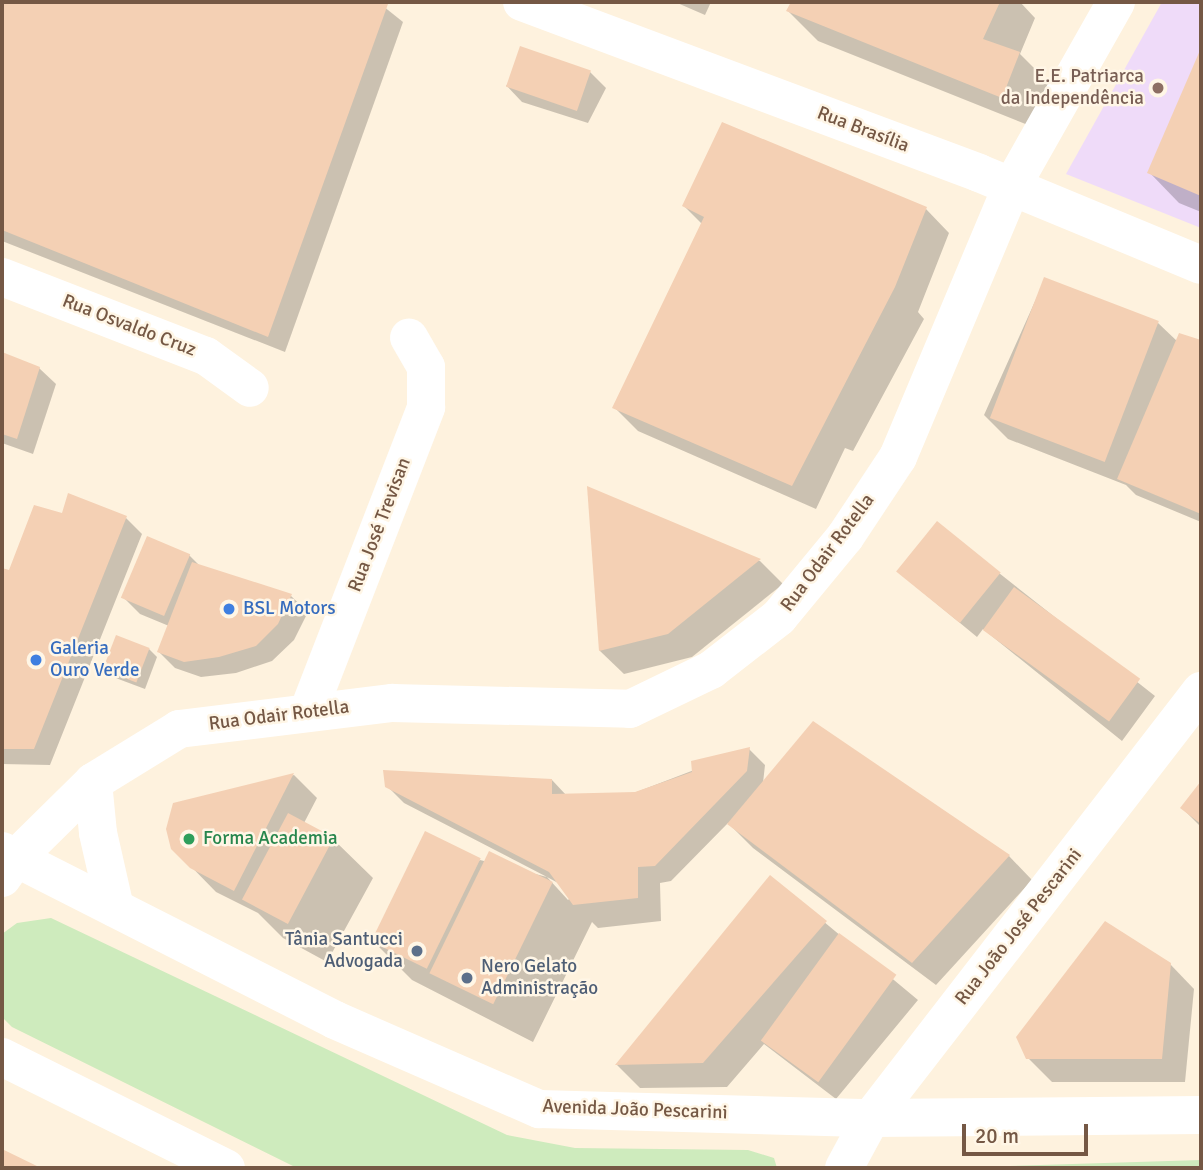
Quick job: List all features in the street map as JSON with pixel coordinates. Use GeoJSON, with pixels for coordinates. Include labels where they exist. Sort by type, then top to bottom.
{"type":"FeatureCollection","features":[{"type":"Feature","properties":{"kind":"street","name":"Rua Brasília"},"geometry":{"type":"LineString","coordinates":[[522,2],[1012,186],[1201,265]]}},
{"type":"Feature","properties":{"kind":"street","name":"Rua Odair Rotella"},"geometry":{"type":"LineString","coordinates":[[6,862],[93,782],[179,729],[392,703],[630,709],[711,670],[779,617],[845,537],[898,457],[1012,186],[1116,2]]}},
{"type":"Feature","properties":{"kind":"street","name":"Rua Osvaldo Cruz"},"geometry":{"type":"LineString","coordinates":[[2,277],[206,356],[250,388]]}},
{"type":"Feature","properties":{"kind":"street","name":"Rua José Trevisan"},"geometry":{"type":"LineString","coordinates":[[308,712],[426,407],[426,368],[408,337]]}},
{"type":"Feature","properties":{"kind":"street","name":"Rua João José Pescarini"},"geometry":{"type":"LineString","coordinates":[[845,1168],[871,1118],[1201,691]]}},
{"type":"Feature","properties":{"kind":"street"},"geometry":{"type":"LineString","coordinates":[[93,782],[98,833],[115,908]]}},
{"type":"Feature","properties":{"kind":"street","name":"Avenida João Pescarini"},"geometry":{"type":"LineString","coordinates":[[6,862],[115,908],[335,1020],[538,1109],[871,1118],[1201,1115]]}},
{"type":"Feature","properties":{"kind":"street"},"geometry":{"type":"LineString","coordinates":[[2,1057],[226,1168]]}},
{"type":"Feature","properties":{"kind":"shaded area","name":"E.E. Patriarca da Independência"},"geometry":{"type":"Polygon","coordinates":[[[1162,2],[1201,2],[1201,228],[1066,174],[1162,2]]]}},
{"type":"Feature","properties":{"kind":"green space"},"geometry":{"type":"Polygon","coordinates":[[[51,918],[507,1135],[575,1148],[748,1150],[774,1158],[777,1168],[297,1168],[12,1027],[2,1017],[2,934],[17,923],[51,918]]]}},
{"type":"Feature","properties":{"kind":"green space"},"geometry":{"type":"Polygon","coordinates":[[[1201,1160],[1201,1168],[943,1168],[1201,1160]]]}},
{"type":"Feature","properties":{"kind":"building"},"geometry":{"type":"Polygon","coordinates":[[[2,2],[388,4],[268,337],[2,230],[2,2]]]}},
{"type":"Feature","properties":{"kind":"building"},"geometry":{"type":"Polygon","coordinates":[[[791,2],[1000,2],[983,39],[1020,52],[1002,98],[786,11],[791,2]]]}},
{"type":"Feature","properties":{"kind":"building"},"geometry":{"type":"Polygon","coordinates":[[[520,46],[591,70],[577,111],[506,87],[520,46]]]}},
{"type":"Feature","properties":{"kind":"building"},"geometry":{"type":"Polygon","coordinates":[[[1201,48],[1201,196],[1147,173],[1201,48]]]}},
{"type":"Feature","properties":{"kind":"building"},"geometry":{"type":"Polygon","coordinates":[[[722,122],[927,207],[895,287],[792,486],[612,408],[704,217],[682,206],[722,122]]]}},
{"type":"Feature","properties":{"kind":"building"},"geometry":{"type":"Polygon","coordinates":[[[1044,277],[1159,321],[1105,462],[990,418],[1044,277]]]}},
{"type":"Feature","properties":{"kind":"building"},"geometry":{"type":"Polygon","coordinates":[[[1179,333],[1201,340],[1201,514],[1117,479],[1179,333]]]}},
{"type":"Feature","properties":{"kind":"building"},"geometry":{"type":"Polygon","coordinates":[[[2,352],[40,367],[17,439],[2,434],[2,352]]]}},
{"type":"Feature","properties":{"kind":"building"},"geometry":{"type":"Polygon","coordinates":[[[587,486],[761,559],[668,634],[599,651],[587,486]]]}},
{"type":"Feature","properties":{"kind":"building","name":"Galeria Ouro Verde"},"geometry":{"type":"Polygon","coordinates":[[[68,493],[127,516],[34,749],[2,749],[2,568],[9,570],[34,505],[62,513],[68,493]]]}},
{"type":"Feature","properties":{"kind":"building"},"geometry":{"type":"Polygon","coordinates":[[[937,521],[1001,573],[960,623],[896,572],[937,521]]]}},
{"type":"Feature","properties":{"kind":"building"},"geometry":{"type":"Polygon","coordinates":[[[147,536],[190,554],[164,616],[121,598],[147,536]]]}},
{"type":"Feature","properties":{"kind":"building","name":"BSL Motors"},"geometry":{"type":"Polygon","coordinates":[[[192,562],[292,594],[278,624],[256,646],[219,657],[184,662],[157,652],[192,562]]]}},
{"type":"Feature","properties":{"kind":"building"},"geometry":{"type":"Polygon","coordinates":[[[1014,587],[1140,679],[1109,722],[983,630],[1014,587]]]}},
{"type":"Feature","properties":{"kind":"building"},"geometry":{"type":"Polygon","coordinates":[[[116,635],[150,648],[136,682],[103,670],[116,635]]]}},
{"type":"Feature","properties":{"kind":"building"},"geometry":{"type":"Polygon","coordinates":[[[813,721],[1010,855],[912,963],[727,824],[813,721]]]}},
{"type":"Feature","properties":{"kind":"building"},"geometry":{"type":"Polygon","coordinates":[[[750,747],[747,771],[655,866],[638,867],[638,898],[573,905],[549,872],[385,787],[383,770],[552,779],[552,794],[635,792],[692,772],[691,761],[750,747]]]}},
{"type":"Feature","properties":{"kind":"building"},"geometry":{"type":"Polygon","coordinates":[[[294,773],[234,891],[190,868],[171,849],[166,829],[173,803],[294,773]]]}},
{"type":"Feature","properties":{"kind":"building"},"geometry":{"type":"Polygon","coordinates":[[[1201,781],[1201,824],[1180,808],[1201,781]]]}},
{"type":"Feature","properties":{"kind":"building"},"geometry":{"type":"Polygon","coordinates":[[[288,813],[334,837],[288,924],[242,900],[288,813]]]}},
{"type":"Feature","properties":{"kind":"building"},"geometry":{"type":"Polygon","coordinates":[[[425,831],[481,858],[427,969],[371,942],[425,831]]]}},
{"type":"Feature","properties":{"kind":"building"},"geometry":{"type":"Polygon","coordinates":[[[489,851],[553,882],[493,1004],[429,973],[489,851]]]}},
{"type":"Feature","properties":{"kind":"building"},"geometry":{"type":"Polygon","coordinates":[[[770,875],[827,921],[703,1063],[615,1065],[770,875]]]}},
{"type":"Feature","properties":{"kind":"building"},"geometry":{"type":"Polygon","coordinates":[[[1105,921],[1171,963],[1162,1059],[1026,1059],[1016,1037],[1105,921]]]}},
{"type":"Feature","properties":{"kind":"building"},"geometry":{"type":"Polygon","coordinates":[[[839,933],[896,975],[818,1082],[761,1041],[839,933]]]}},
{"type":"Feature","properties":{"kind":"building"},"geometry":{"type":"Polygon","coordinates":[[[2,1149],[41,1168],[2,1168],[2,1149]]]}},
{"type":"Feature","properties":{"kind":"place","name":"E.E. Patriarca da Independência"},"geometry":{"type":"Point","coordinates":[1158,88]}},
{"type":"Feature","properties":{"kind":"place","name":"BSL Motors"},"geometry":{"type":"Point","coordinates":[229,609]}},
{"type":"Feature","properties":{"kind":"place","name":"Galeria Ouro Verde"},"geometry":{"type":"Point","coordinates":[36,660]}},
{"type":"Feature","properties":{"kind":"place","name":"Forma Academia"},"geometry":{"type":"Point","coordinates":[189,839]}},
{"type":"Feature","properties":{"kind":"place","name":"Tânia Santucci Advogada"},"geometry":{"type":"Point","coordinates":[417,951]}},
{"type":"Feature","properties":{"kind":"place","name":"Nero Gelato Administração"},"geometry":{"type":"Point","coordinates":[467,978]}}]}
